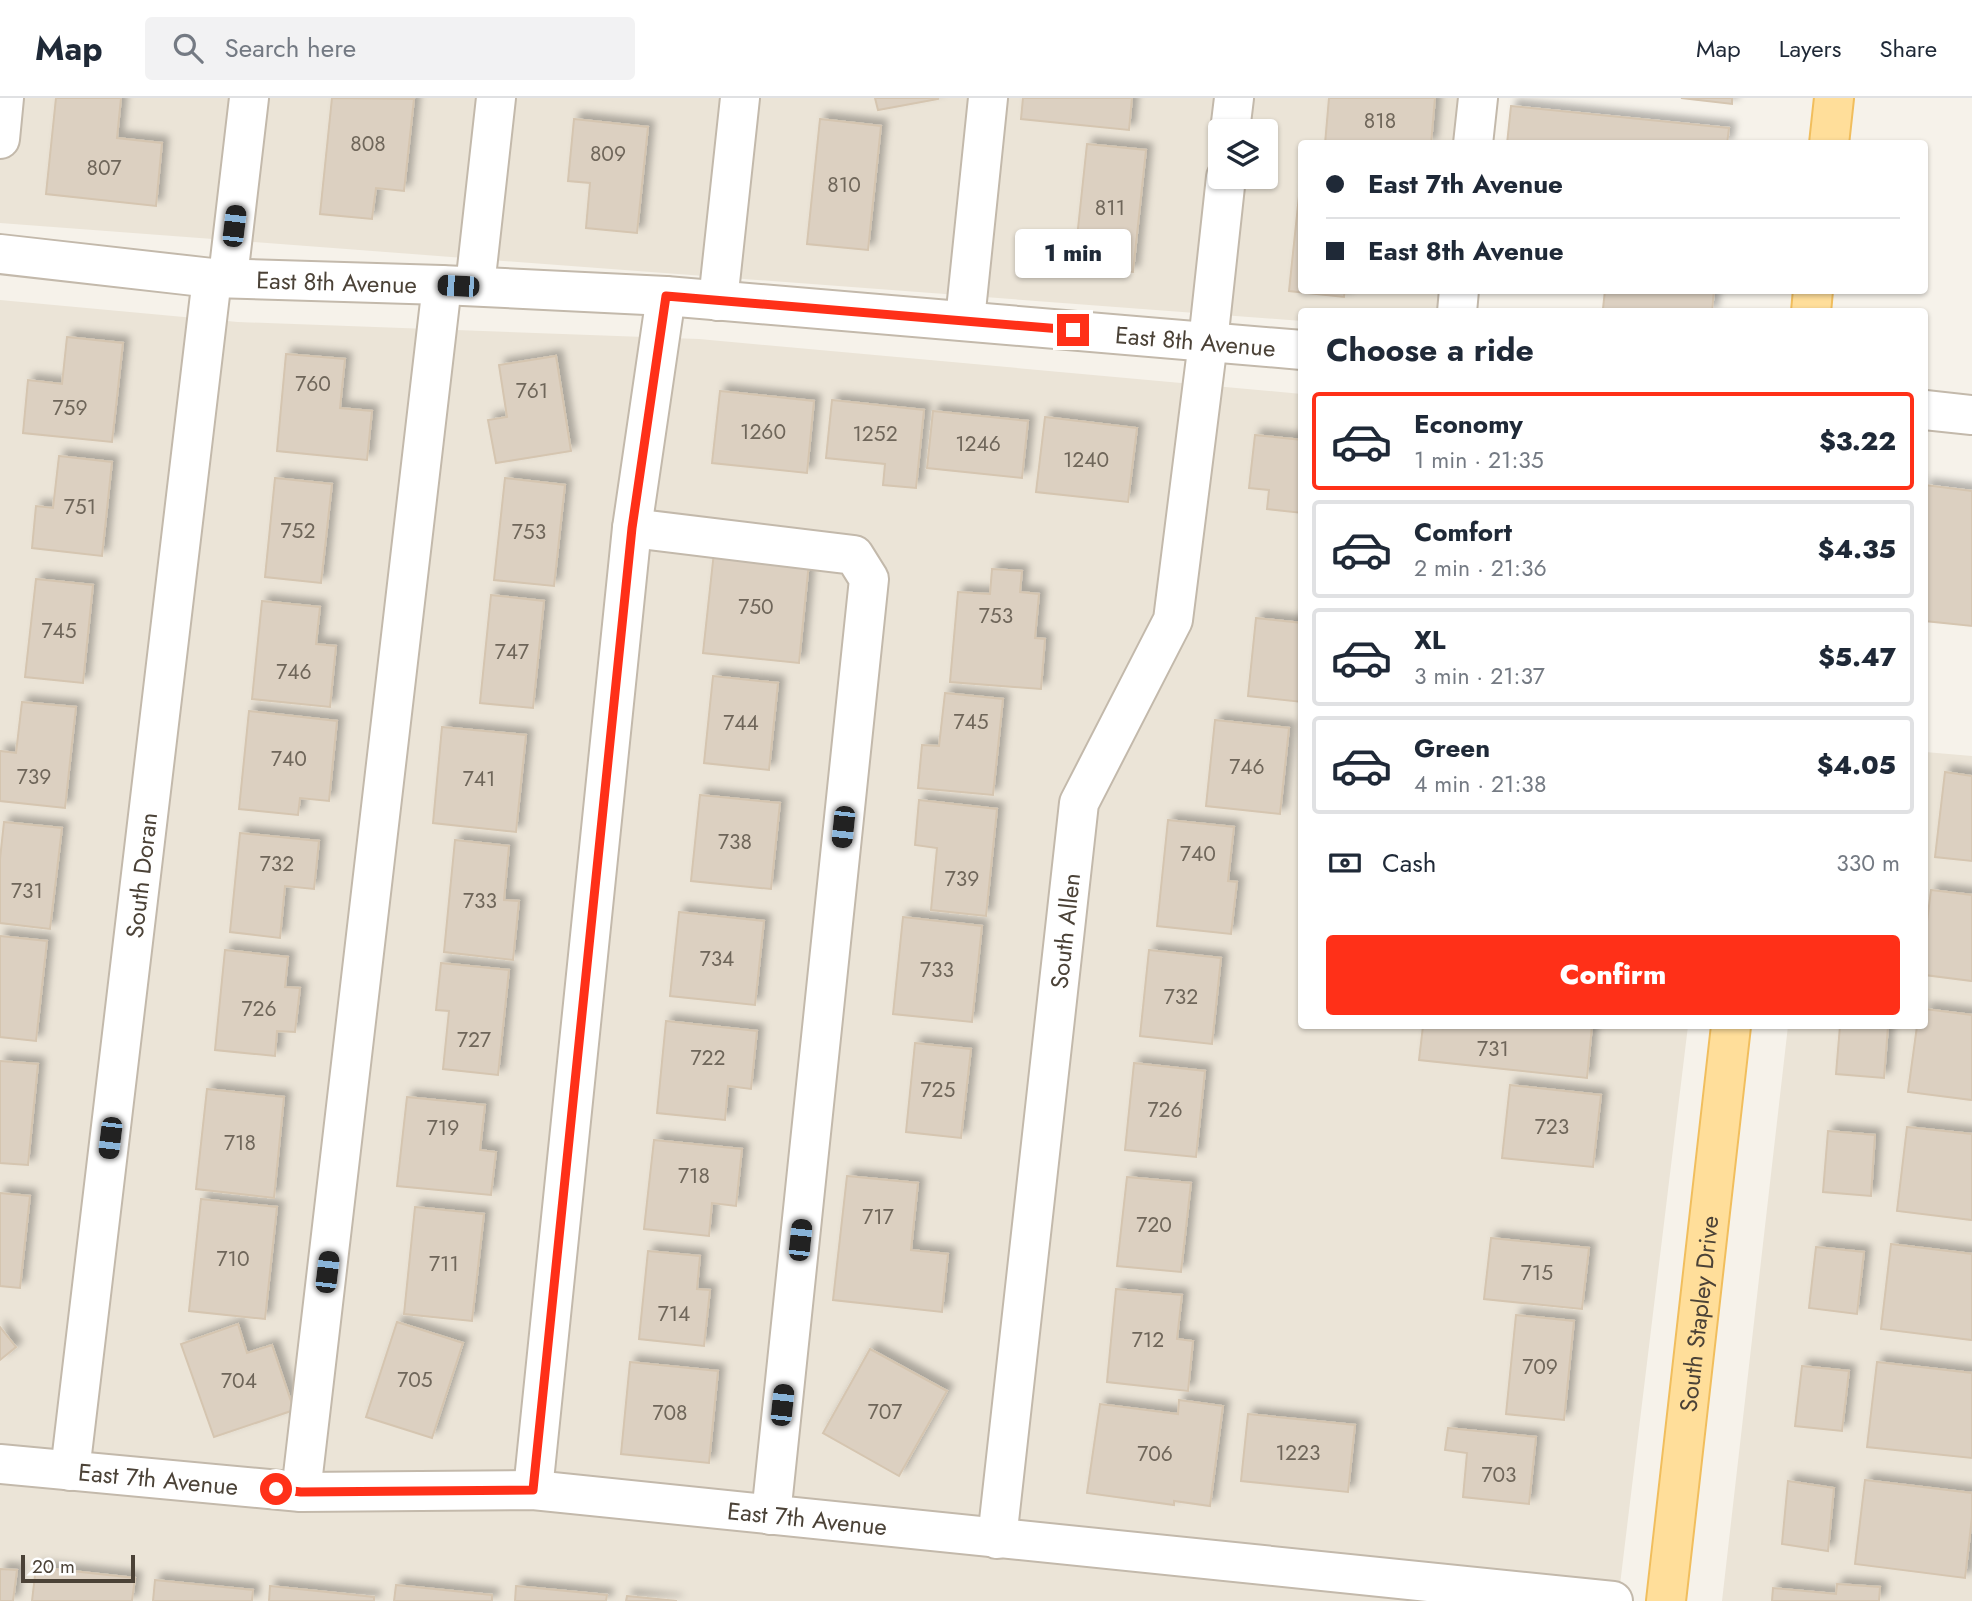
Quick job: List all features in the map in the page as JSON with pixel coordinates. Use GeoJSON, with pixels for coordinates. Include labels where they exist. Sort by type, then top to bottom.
{"type":"FeatureCollection","features":[{"type":"Feature","properties":{"kind":"main road"},"geometry":{"type":"LineString","coordinates":[[1829,140],[1834,98]]}},
{"type":"Feature","properties":{"kind":"main road","name":"South Stapley Drive"},"geometry":{"type":"LineString","coordinates":[[1666,1601],[1731,1029]]}},
{"type":"Feature","properties":{"kind":"street"},"geometry":{"type":"LineString","coordinates":[[0,139],[4,98]]}},
{"type":"Feature","properties":{"kind":"street","name":"South Doran"},"geometry":{"type":"LineString","coordinates":[[70,1471],[220,277],[249,98]]}},
{"type":"Feature","properties":{"kind":"street"},"geometry":{"type":"LineString","coordinates":[[301,1492],[458,286],[496,98]]}},
{"type":"Feature","properties":{"kind":"street"},"geometry":{"type":"LineString","coordinates":[[718,301],[740,98]]}},
{"type":"Feature","properties":{"kind":"street"},"geometry":{"type":"LineString","coordinates":[[965,320],[988,98]]}},
{"type":"Feature","properties":{"kind":"street"},"geometry":{"type":"LineString","coordinates":[[1231,119],[1234,98]]}},
{"type":"Feature","properties":{"kind":"street"},"geometry":{"type":"LineString","coordinates":[[1473,140],[1478,98]]}},
{"type":"Feature","properties":{"kind":"street","name":"South Allen"},"geometry":{"type":"LineString","coordinates":[[997,1539],[1079,803],[1173,620],[1209,342],[1225,189]]}},
{"type":"Feature","properties":{"kind":"street","name":"East 8th Avenue"},"geometry":{"type":"LineString","coordinates":[[0,254],[220,277],[666,296],[1298,350]]}},
{"type":"Feature","properties":{"kind":"street"},"geometry":{"type":"LineString","coordinates":[[533,1490],[632,528],[666,296]]}},
{"type":"Feature","properties":{"kind":"street"},"geometry":{"type":"LineString","coordinates":[[1928,410],[1972,415]]}},
{"type":"Feature","properties":{"kind":"street"},"geometry":{"type":"LineString","coordinates":[[632,528],[855,555],[869,579],[771,1515]]}},
{"type":"Feature","properties":{"kind":"street","name":"East 7th Avenue"},"geometry":{"type":"LineString","coordinates":[[0,1464],[301,1492],[533,1490],[1613,1601]]}},
{"type":"Feature","properties":{"kind":"shaded area"},"geometry":{"type":"Polygon","coordinates":[[[0,98],[1496,98],[1491,140],[1298,140],[1298,294],[1474,294],[1472,308],[1298,308],[1298,321],[0,223],[0,98]]]}},
{"type":"Feature","properties":{"kind":"shaded area"},"geometry":{"type":"Polygon","coordinates":[[[0,300],[238,322],[699,339],[1298,394],[1298,1029],[1688,1029],[1618,1601],[0,1601],[0,300]]]}},
{"type":"Feature","properties":{"kind":"shaded area"},"geometry":{"type":"Polygon","coordinates":[[[1928,752],[1972,756],[1972,1601],[1722,1601],[1788,1029],[1928,1029],[1928,752]]]}},
{"type":"Feature","properties":{"kind":"building"},"geometry":{"type":"Polygon","coordinates":[[[56,98],[121,98],[117,138],[162,143],[156,206],[46,194],[56,98]]]}},
{"type":"Feature","properties":{"kind":"building"},"geometry":{"type":"Polygon","coordinates":[[[332,98],[414,99],[404,191],[376,188],[372,219],[320,214],[332,98]]]}},
{"type":"Feature","properties":{"kind":"building"},"geometry":{"type":"Polygon","coordinates":[[[875,98],[938,98],[938,99],[878,110],[875,98]]]}},
{"type":"Feature","properties":{"kind":"building"},"geometry":{"type":"Polygon","coordinates":[[[1023,98],[1132,98],[1129,130],[1021,119],[1023,98]]]}},
{"type":"Feature","properties":{"kind":"building"},"geometry":{"type":"Polygon","coordinates":[[[1329,98],[1435,98],[1431,140],[1325,140],[1329,98]]]}},
{"type":"Feature","properties":{"kind":"building"},"geometry":{"type":"Polygon","coordinates":[[[1681,98],[1732,98],[1732,104],[1681,98]]]}},
{"type":"Feature","properties":{"kind":"building"},"geometry":{"type":"Polygon","coordinates":[[[1511,106],[1729,128],[1728,140],[1507,140],[1511,106]]]}},
{"type":"Feature","properties":{"kind":"building"},"geometry":{"type":"Polygon","coordinates":[[[574,119],[648,127],[637,233],[586,228],[590,183],[568,181],[574,119]]]}},
{"type":"Feature","properties":{"kind":"building"},"geometry":{"type":"Polygon","coordinates":[[[820,119],[881,126],[868,250],[807,244],[820,119]]]}},
{"type":"Feature","properties":{"kind":"building"},"geometry":{"type":"Polygon","coordinates":[[[1087,144],[1146,150],[1133,272],[1074,266],[1087,144]]]}},
{"type":"Feature","properties":{"kind":"building"},"geometry":{"type":"Polygon","coordinates":[[[1298,205],[1298,292],[1289,291],[1298,205]]]}},
{"type":"Feature","properties":{"kind":"building"},"geometry":{"type":"Polygon","coordinates":[[[1316,294],[1344,294],[1344,297],[1316,294]]]}},
{"type":"Feature","properties":{"kind":"building"},"geometry":{"type":"Polygon","coordinates":[[[1605,294],[1714,294],[1712,308],[1603,308],[1605,294]]]}},
{"type":"Feature","properties":{"kind":"building"},"geometry":{"type":"Polygon","coordinates":[[[67,337],[123,343],[112,442],[23,433],[28,380],[62,384],[67,337]]]}},
{"type":"Feature","properties":{"kind":"building"},"geometry":{"type":"Polygon","coordinates":[[[286,354],[345,359],[340,408],[372,411],[367,460],[277,451],[286,354]]]}},
{"type":"Feature","properties":{"kind":"building"},"geometry":{"type":"Polygon","coordinates":[[[556,356],[571,451],[496,463],[488,420],[507,417],[499,365],[556,356]]]}},
{"type":"Feature","properties":{"kind":"building"},"geometry":{"type":"Polygon","coordinates":[[[720,391],[814,401],[807,473],[712,463],[720,391]]]}},
{"type":"Feature","properties":{"kind":"building"},"geometry":{"type":"Polygon","coordinates":[[[832,400],[924,410],[916,488],[883,485],[885,464],[826,458],[832,400]]]}},
{"type":"Feature","properties":{"kind":"building"},"geometry":{"type":"Polygon","coordinates":[[[933,411],[1028,421],[1022,478],[927,468],[933,411]]]}},
{"type":"Feature","properties":{"kind":"building"},"geometry":{"type":"Polygon","coordinates":[[[1045,417],[1137,428],[1128,502],[1036,492],[1045,417]]]}},
{"type":"Feature","properties":{"kind":"building"},"geometry":{"type":"Polygon","coordinates":[[[1255,435],[1298,440],[1298,513],[1267,509],[1269,490],[1249,488],[1255,435]]]}},
{"type":"Feature","properties":{"kind":"building"},"geometry":{"type":"Polygon","coordinates":[[[59,456],[112,462],[102,556],[32,548],[36,506],[53,508],[59,456]]]}},
{"type":"Feature","properties":{"kind":"building"},"geometry":{"type":"Polygon","coordinates":[[[275,478],[332,484],[321,583],[265,577],[275,478]]]}},
{"type":"Feature","properties":{"kind":"building"},"geometry":{"type":"Polygon","coordinates":[[[505,478],[565,485],[554,586],[494,580],[505,478]]]}},
{"type":"Feature","properties":{"kind":"building"},"geometry":{"type":"Polygon","coordinates":[[[1928,485],[1972,491],[1972,626],[1928,621],[1928,485]]]}},
{"type":"Feature","properties":{"kind":"building"},"geometry":{"type":"Polygon","coordinates":[[[714,552],[809,562],[799,663],[703,653],[714,552]]]}},
{"type":"Feature","properties":{"kind":"building"},"geometry":{"type":"Polygon","coordinates":[[[992,569],[1022,571],[1020,592],[1039,594],[1035,638],[1045,639],[1041,689],[950,682],[958,592],[990,594],[992,569]]]}},
{"type":"Feature","properties":{"kind":"building"},"geometry":{"type":"Polygon","coordinates":[[[36,579],[93,585],[83,683],[25,677],[36,579]]]}},
{"type":"Feature","properties":{"kind":"building"},"geometry":{"type":"Polygon","coordinates":[[[491,595],[544,601],[533,708],[480,703],[491,595]]]}},
{"type":"Feature","properties":{"kind":"building"},"geometry":{"type":"Polygon","coordinates":[[[262,601],[320,607],[316,644],[336,646],[330,707],[252,699],[262,601]]]}},
{"type":"Feature","properties":{"kind":"building"},"geometry":{"type":"Polygon","coordinates":[[[1256,618],[1298,623],[1298,702],[1248,696],[1256,618]]]}},
{"type":"Feature","properties":{"kind":"building"},"geometry":{"type":"Polygon","coordinates":[[[713,676],[778,683],[769,770],[704,763],[713,676]]]}},
{"type":"Feature","properties":{"kind":"building"},"geometry":{"type":"Polygon","coordinates":[[[945,693],[1003,699],[993,795],[918,788],[922,745],[939,746],[945,693]]]}},
{"type":"Feature","properties":{"kind":"building"},"geometry":{"type":"Polygon","coordinates":[[[22,702],[76,707],[65,808],[0,801],[0,751],[16,753],[22,702]]]}},
{"type":"Feature","properties":{"kind":"building"},"geometry":{"type":"Polygon","coordinates":[[[249,711],[337,721],[329,801],[300,798],[298,815],[239,809],[249,711]]]}},
{"type":"Feature","properties":{"kind":"building"},"geometry":{"type":"Polygon","coordinates":[[[1215,720],[1289,728],[1280,814],[1206,806],[1215,720]]]}},
{"type":"Feature","properties":{"kind":"building"},"geometry":{"type":"Polygon","coordinates":[[[442,727],[526,735],[516,832],[433,823],[442,727]]]}},
{"type":"Feature","properties":{"kind":"building"},"geometry":{"type":"Polygon","coordinates":[[[1945,772],[1972,776],[1972,861],[1935,857],[1945,772]]]}},
{"type":"Feature","properties":{"kind":"building"},"geometry":{"type":"Polygon","coordinates":[[[700,795],[780,803],[771,889],[691,881],[700,795]]]}},
{"type":"Feature","properties":{"kind":"building"},"geometry":{"type":"Polygon","coordinates":[[[919,800],[997,809],[986,916],[931,910],[937,848],[915,845],[919,800]]]}},
{"type":"Feature","properties":{"kind":"building"},"geometry":{"type":"Polygon","coordinates":[[[1168,820],[1234,827],[1228,881],[1237,882],[1231,934],[1157,926],[1168,820]]]}},
{"type":"Feature","properties":{"kind":"building"},"geometry":{"type":"Polygon","coordinates":[[[4,822],[62,828],[50,929],[0,923],[0,859],[4,822]]]}},
{"type":"Feature","properties":{"kind":"building"},"geometry":{"type":"Polygon","coordinates":[[[240,833],[319,841],[314,889],[285,886],[280,938],[230,932],[240,833]]]}},
{"type":"Feature","properties":{"kind":"building"},"geometry":{"type":"Polygon","coordinates":[[[455,840],[509,846],[504,900],[519,901],[513,960],[444,952],[455,840]]]}},
{"type":"Feature","properties":{"kind":"building"},"geometry":{"type":"Polygon","coordinates":[[[1931,890],[1972,895],[1972,981],[1928,975],[1928,914],[1931,890]]]}},
{"type":"Feature","properties":{"kind":"building"},"geometry":{"type":"Polygon","coordinates":[[[679,912],[764,921],[755,1005],[670,996],[679,912]]]}},
{"type":"Feature","properties":{"kind":"building"},"geometry":{"type":"Polygon","coordinates":[[[903,917],[982,926],[972,1022],[893,1014],[903,917]]]}},
{"type":"Feature","properties":{"kind":"building"},"geometry":{"type":"Polygon","coordinates":[[[0,936],[47,941],[36,1041],[0,1037],[0,936]]]}},
{"type":"Feature","properties":{"kind":"building"},"geometry":{"type":"Polygon","coordinates":[[[225,950],[288,957],[285,987],[300,988],[295,1032],[277,1031],[275,1056],[215,1050],[225,950]]]}},
{"type":"Feature","properties":{"kind":"building"},"geometry":{"type":"Polygon","coordinates":[[[1149,950],[1221,958],[1212,1044],[1140,1036],[1149,950]]]}},
{"type":"Feature","properties":{"kind":"building"},"geometry":{"type":"Polygon","coordinates":[[[441,963],[509,970],[498,1075],[443,1069],[449,1011],[436,1010],[441,963]]]}},
{"type":"Feature","properties":{"kind":"building"},"geometry":{"type":"Polygon","coordinates":[[[1928,1009],[1972,1015],[1972,1100],[1908,1092],[1917,1029],[1928,1029],[1928,1009]]]}},
{"type":"Feature","properties":{"kind":"building"},"geometry":{"type":"Polygon","coordinates":[[[666,1021],[757,1031],[751,1089],[728,1086],[725,1120],[657,1113],[666,1021]]]}},
{"type":"Feature","properties":{"kind":"building"},"geometry":{"type":"Polygon","coordinates":[[[1423,1029],[1592,1029],[1587,1078],[1419,1060],[1423,1029]]]}},
{"type":"Feature","properties":{"kind":"building"},"geometry":{"type":"Polygon","coordinates":[[[1840,1029],[1888,1029],[1884,1078],[1836,1074],[1840,1029]]]}},
{"type":"Feature","properties":{"kind":"building"},"geometry":{"type":"Polygon","coordinates":[[[915,1043],[971,1049],[961,1138],[906,1132],[915,1043]]]}},
{"type":"Feature","properties":{"kind":"building"},"geometry":{"type":"Polygon","coordinates":[[[0,1061],[38,1064],[28,1165],[0,1163],[0,1061]]]}},
{"type":"Feature","properties":{"kind":"building"},"geometry":{"type":"Polygon","coordinates":[[[1134,1063],[1205,1071],[1196,1157],[1125,1150],[1134,1063]]]}},
{"type":"Feature","properties":{"kind":"building"},"geometry":{"type":"Polygon","coordinates":[[[1510,1085],[1601,1095],[1593,1167],[1502,1158],[1510,1085]]]}},
{"type":"Feature","properties":{"kind":"building"},"geometry":{"type":"Polygon","coordinates":[[[207,1089],[284,1097],[274,1198],[196,1189],[207,1089]]]}},
{"type":"Feature","properties":{"kind":"building"},"geometry":{"type":"Polygon","coordinates":[[[407,1097],[485,1105],[480,1150],[496,1152],[491,1195],[397,1186],[407,1097]]]}},
{"type":"Feature","properties":{"kind":"building"},"geometry":{"type":"Polygon","coordinates":[[[1907,1127],[1972,1134],[1972,1220],[1897,1211],[1907,1127]]]}},
{"type":"Feature","properties":{"kind":"building"},"geometry":{"type":"Polygon","coordinates":[[[1828,1131],[1875,1135],[1871,1196],[1823,1192],[1828,1131]]]}},
{"type":"Feature","properties":{"kind":"building"},"geometry":{"type":"Polygon","coordinates":[[[654,1140],[742,1149],[736,1206],[712,1203],[709,1236],[644,1229],[654,1140]]]}},
{"type":"Feature","properties":{"kind":"building"},"geometry":{"type":"Polygon","coordinates":[[[847,1176],[918,1183],[911,1250],[948,1254],[942,1312],[833,1300],[847,1176]]]}},
{"type":"Feature","properties":{"kind":"building"},"geometry":{"type":"Polygon","coordinates":[[[1127,1177],[1191,1183],[1181,1272],[1117,1266],[1127,1177]]]}},
{"type":"Feature","properties":{"kind":"building"},"geometry":{"type":"Polygon","coordinates":[[[0,1193],[30,1196],[20,1288],[0,1286],[0,1193]]]}},
{"type":"Feature","properties":{"kind":"building"},"geometry":{"type":"Polygon","coordinates":[[[201,1199],[277,1207],[265,1319],[189,1311],[201,1199]]]}},
{"type":"Feature","properties":{"kind":"building"},"geometry":{"type":"Polygon","coordinates":[[[415,1207],[484,1214],[472,1321],[404,1314],[415,1207]]]}},
{"type":"Feature","properties":{"kind":"building"},"geometry":{"type":"Polygon","coordinates":[[[1491,1238],[1589,1248],[1582,1309],[1484,1299],[1491,1238]]]}},
{"type":"Feature","properties":{"kind":"building"},"geometry":{"type":"Polygon","coordinates":[[[1891,1244],[1972,1254],[1972,1340],[1881,1329],[1891,1244]]]}},
{"type":"Feature","properties":{"kind":"building"},"geometry":{"type":"Polygon","coordinates":[[[1816,1247],[1864,1252],[1857,1314],[1809,1308],[1816,1247]]]}},
{"type":"Feature","properties":{"kind":"building"},"geometry":{"type":"Polygon","coordinates":[[[648,1251],[700,1256],[697,1289],[710,1290],[704,1346],[639,1339],[648,1251]]]}},
{"type":"Feature","properties":{"kind":"building"},"geometry":{"type":"Polygon","coordinates":[[[1116,1289],[1182,1295],[1177,1339],[1193,1341],[1188,1391],[1107,1382],[1116,1289]]]}},
{"type":"Feature","properties":{"kind":"building"},"geometry":{"type":"Polygon","coordinates":[[[1516,1315],[1574,1321],[1564,1420],[1506,1414],[1516,1315]]]}},
{"type":"Feature","properties":{"kind":"building"},"geometry":{"type":"Polygon","coordinates":[[[397,1322],[463,1343],[432,1438],[366,1417],[397,1322]]]}},
{"type":"Feature","properties":{"kind":"building"},"geometry":{"type":"Polygon","coordinates":[[[238,1324],[247,1353],[272,1345],[294,1410],[214,1437],[181,1344],[238,1324]]]}},
{"type":"Feature","properties":{"kind":"building"},"geometry":{"type":"Polygon","coordinates":[[[0,1327],[16,1347],[0,1360],[0,1327]]]}},
{"type":"Feature","properties":{"kind":"building"},"geometry":{"type":"Polygon","coordinates":[[[870,1349],[947,1391],[899,1476],[823,1433],[870,1349]]]}},
{"type":"Feature","properties":{"kind":"building"},"geometry":{"type":"Polygon","coordinates":[[[630,1362],[718,1371],[709,1463],[621,1454],[630,1362]]]}},
{"type":"Feature","properties":{"kind":"building"},"geometry":{"type":"Polygon","coordinates":[[[1877,1362],[1972,1373],[1972,1458],[1867,1447],[1877,1362]]]}},
{"type":"Feature","properties":{"kind":"building"},"geometry":{"type":"Polygon","coordinates":[[[1802,1366],[1849,1371],[1842,1431],[1795,1426],[1802,1366]]]}},
{"type":"Feature","properties":{"kind":"building"},"geometry":{"type":"Polygon","coordinates":[[[1179,1400],[1223,1406],[1210,1506],[1174,1501],[1174,1505],[1087,1493],[1100,1404],[1178,1414],[1179,1400]]]}},
{"type":"Feature","properties":{"kind":"building"},"geometry":{"type":"Polygon","coordinates":[[[1248,1414],[1355,1425],[1348,1492],[1241,1481],[1248,1414]]]}},
{"type":"Feature","properties":{"kind":"building"},"geometry":{"type":"Polygon","coordinates":[[[1448,1428],[1536,1437],[1529,1504],[1463,1497],[1467,1453],[1445,1450],[1448,1428]]]}},
{"type":"Feature","properties":{"kind":"building"},"geometry":{"type":"Polygon","coordinates":[[[1865,1480],[1972,1493],[1965,1578],[1855,1564],[1865,1480]]]}},
{"type":"Feature","properties":{"kind":"building"},"geometry":{"type":"Polygon","coordinates":[[[1788,1481],[1834,1488],[1828,1551],[1782,1544],[1788,1481]]]}},
{"type":"Feature","properties":{"kind":"building"},"geometry":{"type":"Polygon","coordinates":[[[36,1567],[135,1578],[132,1601],[32,1601],[36,1567]]]}},
{"type":"Feature","properties":{"kind":"building"},"geometry":{"type":"Polygon","coordinates":[[[0,1569],[17,1570],[13,1601],[0,1601],[0,1569]]]}},
{"type":"Feature","properties":{"kind":"building"},"geometry":{"type":"Polygon","coordinates":[[[155,1580],[253,1590],[252,1601],[153,1601],[155,1580]]]}},
{"type":"Feature","properties":{"kind":"building"},"geometry":{"type":"Polygon","coordinates":[[[1837,1584],[1880,1587],[1879,1601],[1772,1601],[1773,1588],[1836,1594],[1837,1584]]]}},
{"type":"Feature","properties":{"kind":"building"},"geometry":{"type":"Polygon","coordinates":[[[396,1585],[492,1595],[492,1601],[394,1601],[396,1585]]]}},
{"type":"Feature","properties":{"kind":"building"},"geometry":{"type":"Polygon","coordinates":[[[270,1586],[374,1597],[374,1601],[269,1601],[270,1586]]]}},
{"type":"Feature","properties":{"kind":"building"},"geometry":{"type":"Polygon","coordinates":[[[516,1586],[607,1595],[606,1601],[515,1601],[516,1586]]]}},
{"type":"Feature","properties":{"kind":"building"},"geometry":{"type":"Polygon","coordinates":[[[627,1596],[677,1601],[626,1601],[627,1596]]]}},
{"type":"Feature","properties":{"kind":"route"},"geometry":{"type":"LineString","coordinates":[[276,1489],[301,1492],[533,1490],[632,528],[666,296],[1073,330]]}}]}
